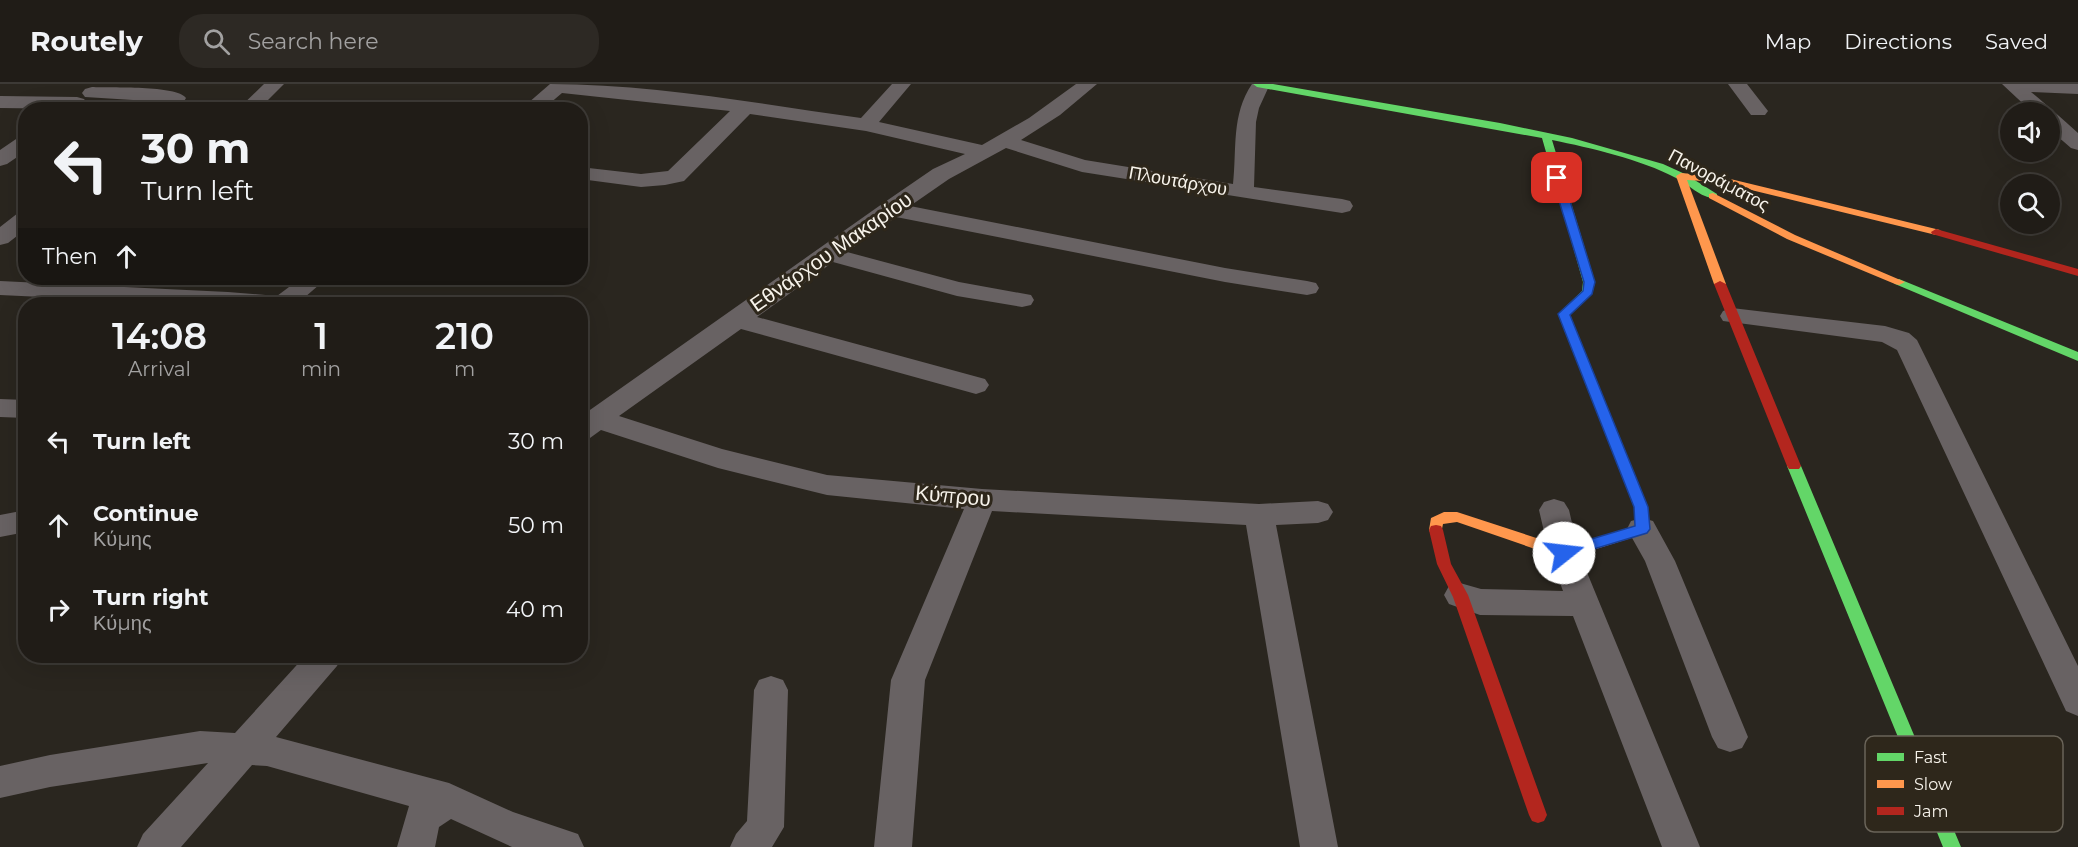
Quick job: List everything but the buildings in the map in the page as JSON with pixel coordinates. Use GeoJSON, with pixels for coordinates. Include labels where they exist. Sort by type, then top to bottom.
{"type":"FeatureCollection","features":[{"type":"Feature","properties":{"kind":"street"},"geometry":{"type":"LineString","coordinates":[[255,102],[275,84]]}},
{"type":"Feature","properties":{"kind":"street"},"geometry":{"type":"LineString","coordinates":[[866,124],[902,84]]}},
{"type":"Feature","properties":{"kind":"street","name":"Εθνάρχου Μακαρίου"},"geometry":{"type":"LineString","coordinates":[[589,425],[941,174],[1007,142],[1064,105],[1088,84]]}},
{"type":"Feature","properties":{"kind":"street","name":"Πλουτάρχου"},"geometry":{"type":"LineString","coordinates":[[1007,142],[1082,166],[1243,192],[1246,128],[1250,105],[1259,84]]}},
{"type":"Feature","properties":{"kind":"street","name":"Πανοράματος"},"geometry":{"type":"LineString","coordinates":[[1259,84],[1327,89],[1546,136],[1659,166],[1791,237],[2077,357]]}},
{"type":"Feature","properties":{"kind":"street"},"geometry":{"type":"LineString","coordinates":[[1737,84],[1758,111]]}},
{"type":"Feature","properties":{"kind":"street"},"geometry":{"type":"LineString","coordinates":[[2012,84],[2078,88]]}},
{"type":"Feature","properties":{"kind":"street"},"geometry":{"type":"LineString","coordinates":[[2012,84],[2032,102]]}},
{"type":"Feature","properties":{"kind":"street"},"geometry":{"type":"LineString","coordinates":[[539,102],[560,85],[866,124],[985,152]]}},
{"type":"Feature","properties":{"kind":"street"},"geometry":{"type":"LineString","coordinates":[[0,102],[170,96],[176,98],[175,102]]}},
{"type":"Feature","properties":{"kind":"street"},"geometry":{"type":"LineString","coordinates":[[588,174],[649,180],[664,180],[676,176],[745,108]]}},
{"type":"Feature","properties":{"kind":"street"},"geometry":{"type":"LineString","coordinates":[[2060,128],[2078,144]]}},
{"type":"Feature","properties":{"kind":"street"},"geometry":{"type":"LineString","coordinates":[[1546,136],[1589,282],[1588,292],[1564,314],[1595,397],[1641,507],[1642,529],[1660,561],[1730,737]]}},
{"type":"Feature","properties":{"kind":"street"},"geometry":{"type":"LineString","coordinates":[[1906,736],[1732,316],[1681,176],[1718,179],[1897,221],[2078,273]]}},
{"type":"Feature","properties":{"kind":"street"},"geometry":{"type":"LineString","coordinates":[[1243,192],[1342,206]]}},
{"type":"Feature","properties":{"kind":"street"},"geometry":{"type":"LineString","coordinates":[[890,209],[1214,273],[1307,288]]}},
{"type":"Feature","properties":{"kind":"street"},"geometry":{"type":"LineString","coordinates":[[0,238],[18,224]]}},
{"type":"Feature","properties":{"kind":"street"},"geometry":{"type":"LineString","coordinates":[[829,254],[957,289],[1022,300]]}},
{"type":"Feature","properties":{"kind":"street"},"geometry":{"type":"LineString","coordinates":[[290,297],[306,285]]}},
{"type":"Feature","properties":{"kind":"street"},"geometry":{"type":"LineString","coordinates":[[0,288],[187,297]]}},
{"type":"Feature","properties":{"kind":"street"},"geometry":{"type":"LineString","coordinates":[[1732,316],[1885,334],[1899,339],[1908,346],[2078,702]]}},
{"type":"Feature","properties":{"kind":"street"},"geometry":{"type":"LineString","coordinates":[[736,319],[813,343],[864,353],[976,385]]}},
{"type":"Feature","properties":{"kind":"street"},"geometry":{"type":"LineString","coordinates":[[0,408],[18,409]]}},
{"type":"Feature","properties":{"kind":"street","name":"Κύπρου"},"geometry":{"type":"LineString","coordinates":[[589,425],[827,485],[982,500],[1258,515],[1318,512]]}},
{"type":"Feature","properties":{"kind":"street"},"geometry":{"type":"LineString","coordinates":[[893,847],[908,680],[982,500]]}},
{"type":"Feature","properties":{"kind":"street"},"geometry":{"type":"LineString","coordinates":[[1554,510],[1564,553],[1681,847]]}},
{"type":"Feature","properties":{"kind":"street"},"geometry":{"type":"LineString","coordinates":[[1258,515],[1318,847]]}},
{"type":"Feature","properties":{"kind":"street"},"geometry":{"type":"LineString","coordinates":[[1538,815],[1460,595],[1450,583],[1436,532],[1436,522],[1444,517],[1457,517],[1564,553],[1642,529]]}},
{"type":"Feature","properties":{"kind":"street"},"geometry":{"type":"LineString","coordinates":[[0,526],[18,523]]}},
{"type":"Feature","properties":{"kind":"street"},"geometry":{"type":"LineString","coordinates":[[1460,595],[1480,602],[1586,604]]}},
{"type":"Feature","properties":{"kind":"street"},"geometry":{"type":"LineString","coordinates":[[156,847],[215,784],[243,748],[319,663]]}},
{"type":"Feature","properties":{"kind":"street"},"geometry":{"type":"LineString","coordinates":[[749,847],[765,827],[771,690]]}},
{"type":"Feature","properties":{"kind":"street"},"geometry":{"type":"LineString","coordinates":[[0,782],[200,747],[267,750],[449,800],[504,827],[565,847]]}},
{"type":"Feature","properties":{"kind":"street"},"geometry":{"type":"LineString","coordinates":[[416,847],[423,817],[449,800]]}},
{"type":"Feature","properties":{"kind":"street"},"geometry":{"type":"LineString","coordinates":[[1946,832],[1952,847]]}},
{"type":"Feature","properties":{"kind":"traffic: fast"},"geometry":{"type":"LineString","coordinates":[[1257,84],[1500,126],[1572,141],[1659,166],[1681,176],[1713,196]]}},
{"type":"Feature","properties":{"kind":"traffic: fast"},"geometry":{"type":"LineString","coordinates":[[1546,136],[1589,282],[1588,292],[1564,314],[1641,507],[1642,529],[1623,535]]}},
{"type":"Feature","properties":{"kind":"traffic: fast"},"geometry":{"type":"LineString","coordinates":[[1899,282],[2078,357]]}},
{"type":"Feature","properties":{"kind":"traffic: fast"},"geometry":{"type":"LineString","coordinates":[[1794,466],[1906,736]]}},
{"type":"Feature","properties":{"kind":"traffic: fast"},"geometry":{"type":"LineString","coordinates":[[1946,832],[1952,847]]}},
{"type":"Feature","properties":{"kind":"traffic: slow"},"geometry":{"type":"LineString","coordinates":[[1720,284],[1681,176],[1718,179],[1936,232]]}},
{"type":"Feature","properties":{"kind":"traffic: slow"},"geometry":{"type":"LineString","coordinates":[[1713,196],[1791,237],[1899,282]]}},
{"type":"Feature","properties":{"kind":"traffic: slow"},"geometry":{"type":"LineString","coordinates":[[1436,530],[1436,522],[1444,517],[1457,517],[1564,553],[1623,535]]}},
{"type":"Feature","properties":{"kind":"traffic: jam"},"geometry":{"type":"LineString","coordinates":[[1936,232],[2078,273]]}},
{"type":"Feature","properties":{"kind":"traffic: jam"},"geometry":{"type":"LineString","coordinates":[[1720,284],[1794,466]]}},
{"type":"Feature","properties":{"kind":"traffic: jam"},"geometry":{"type":"LineString","coordinates":[[1436,530],[1444,564],[1460,595],[1538,815]]}},
{"type":"Feature","properties":{"kind":"route"},"geometry":{"type":"LineString","coordinates":[[1557,178],[1589,282],[1588,292],[1564,314],[1595,397],[1641,507],[1642,529],[1564,553]]}}]}
